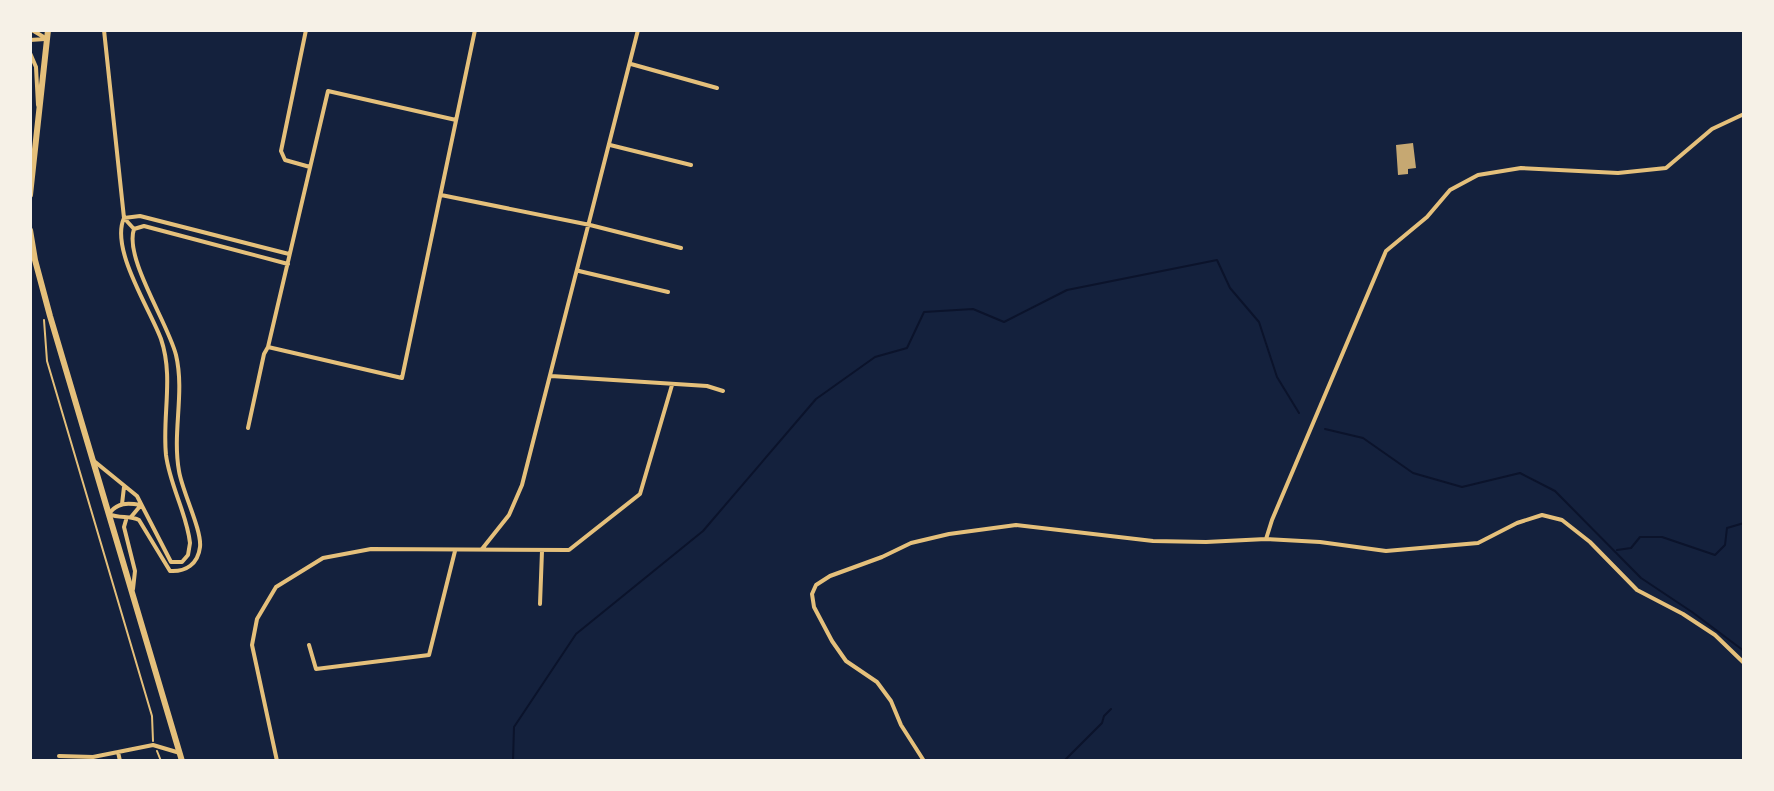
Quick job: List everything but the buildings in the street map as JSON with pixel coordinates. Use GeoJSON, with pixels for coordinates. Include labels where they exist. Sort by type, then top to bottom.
{"type":"FeatureCollection","features":[{"type":"Feature","properties":{"kind":"main road"},"geometry":{"type":"LineString","coordinates":[[30,195],[48,30]]}},
{"type":"Feature","properties":{"kind":"main road"},"geometry":{"type":"LineString","coordinates":[[30,230],[50,316],[182,761]]}},
{"type":"Feature","properties":{"kind":"street"},"geometry":{"type":"LineString","coordinates":[[32,30],[47,39]]}},
{"type":"Feature","properties":{"kind":"street"},"geometry":{"type":"LineString","coordinates":[[92,459],[137,496],[171,562],[182,562],[188,555],[190,543],[169,476],[166,454],[166,358],[135,282],[120,232],[124,218],[104,30]]}},
{"type":"Feature","properties":{"kind":"street"},"geometry":{"type":"LineString","coordinates":[[306,30],[281,151],[285,160],[310,167]]}},
{"type":"Feature","properties":{"kind":"street"},"geometry":{"type":"LineString","coordinates":[[268,347],[402,378],[475,30]]}},
{"type":"Feature","properties":{"kind":"street"},"geometry":{"type":"LineString","coordinates":[[482,549],[509,515],[522,485],[638,30]]}},
{"type":"Feature","properties":{"kind":"street"},"geometry":{"type":"LineString","coordinates":[[30,40],[47,39]]}},
{"type":"Feature","properties":{"kind":"street"},"geometry":{"type":"LineString","coordinates":[[30,53],[36,67],[39,107]]}},
{"type":"Feature","properties":{"kind":"street"},"geometry":{"type":"LineString","coordinates":[[630,63],[717,88]]}},
{"type":"Feature","properties":{"kind":"street"},"geometry":{"type":"LineString","coordinates":[[248,428],[328,91],[456,120]]}},
{"type":"Feature","properties":{"kind":"street"},"geometry":{"type":"LineString","coordinates":[[1266,539],[1386,251],[1427,217],[1450,190],[1478,175],[1521,168],[1618,173],[1666,168],[1712,129],[1744,114]]}},
{"type":"Feature","properties":{"kind":"street"},"geometry":{"type":"LineString","coordinates":[[610,145],[691,165]]}},
{"type":"Feature","properties":{"kind":"street"},"geometry":{"type":"LineString","coordinates":[[440,194],[590,225],[681,248]]}},
{"type":"Feature","properties":{"kind":"street"},"geometry":{"type":"LineString","coordinates":[[124,218],[140,216],[290,255]]}},
{"type":"Feature","properties":{"kind":"street"},"geometry":{"type":"LineString","coordinates":[[109,514],[139,520],[170,571],[182,571],[198,556],[200,541],[179,473],[176,450],[177,365],[169,334],[139,265],[133,244],[134,229],[124,218]]}},
{"type":"Feature","properties":{"kind":"street"},"geometry":{"type":"LineString","coordinates":[[134,229],[144,226],[288,264]]}},
{"type":"Feature","properties":{"kind":"street"},"geometry":{"type":"LineString","coordinates":[[579,271],[668,292]]}},
{"type":"Feature","properties":{"kind":"street"},"geometry":{"type":"LineString","coordinates":[[551,376],[707,386],[723,391]]}},
{"type":"Feature","properties":{"kind":"street"},"geometry":{"type":"LineString","coordinates":[[277,761],[252,645],[257,619],[276,587],[323,558],[371,549],[569,550],[640,494],[672,385]]}},
{"type":"Feature","properties":{"kind":"street"},"geometry":{"type":"LineString","coordinates":[[122,504],[124,487]]}},
{"type":"Feature","properties":{"kind":"street"},"geometry":{"type":"LineString","coordinates":[[109,514],[122,504],[141,505]]}},
{"type":"Feature","properties":{"kind":"street"},"geometry":{"type":"LineString","coordinates":[[133,595],[135,571],[124,527],[141,505]]}},
{"type":"Feature","properties":{"kind":"street"},"geometry":{"type":"LineString","coordinates":[[924,761],[877,682],[846,661],[832,641],[813,600],[816,585],[911,543],[949,534],[1016,525],[1153,541],[1266,539],[1386,551],[1478,543],[1517,523],[1542,515],[1562,520],[1590,542],[1637,590],[1715,635],[1744,663]]}},
{"type":"Feature","properties":{"kind":"street"},"geometry":{"type":"LineString","coordinates":[[309,645],[316,669],[429,655],[455,551]]}},
{"type":"Feature","properties":{"kind":"street"},"geometry":{"type":"LineString","coordinates":[[540,604],[542,551]]}},
{"type":"Feature","properties":{"kind":"street"},"geometry":{"type":"LineString","coordinates":[[59,756],[93,757],[153,745],[180,753]]}},
{"type":"Feature","properties":{"kind":"street"},"geometry":{"type":"LineString","coordinates":[[118,752],[120,761]]}},
{"type":"Feature","properties":{"kind":"street"},"geometry":{"type":"LineString","coordinates":[[86,761],[93,757]]}},
{"type":"Feature","properties":{"kind":"path"},"geometry":{"type":"LineString","coordinates":[[43,316],[47,361],[152,716],[153,740]]}},
{"type":"Feature","properties":{"kind":"path"},"geometry":{"type":"LineString","coordinates":[[156,749],[161,761]]}},
{"type":"Feature","properties":{"kind":"waterway"},"geometry":{"type":"LineString","coordinates":[[513,761],[514,727],[576,634],[703,531],[816,399],[875,357],[907,348],[924,312],[973,309],[1004,322],[1067,290],[1217,260],[1230,288],[1259,322],[1277,377],[1299,413]]}},
{"type":"Feature","properties":{"kind":"waterway"},"geometry":{"type":"LineString","coordinates":[[1325,429],[1363,438],[1413,473],[1462,487],[1520,473],[1555,491],[1641,578],[1744,651]]}},
{"type":"Feature","properties":{"kind":"waterway"},"geometry":{"type":"LineString","coordinates":[[1617,550],[1631,548],[1640,537],[1662,537],[1715,555],[1725,545],[1727,528],[1744,523]]}},
{"type":"Feature","properties":{"kind":"waterway"},"geometry":{"type":"LineString","coordinates":[[1064,761],[1102,723],[1111,709]]}}]}
